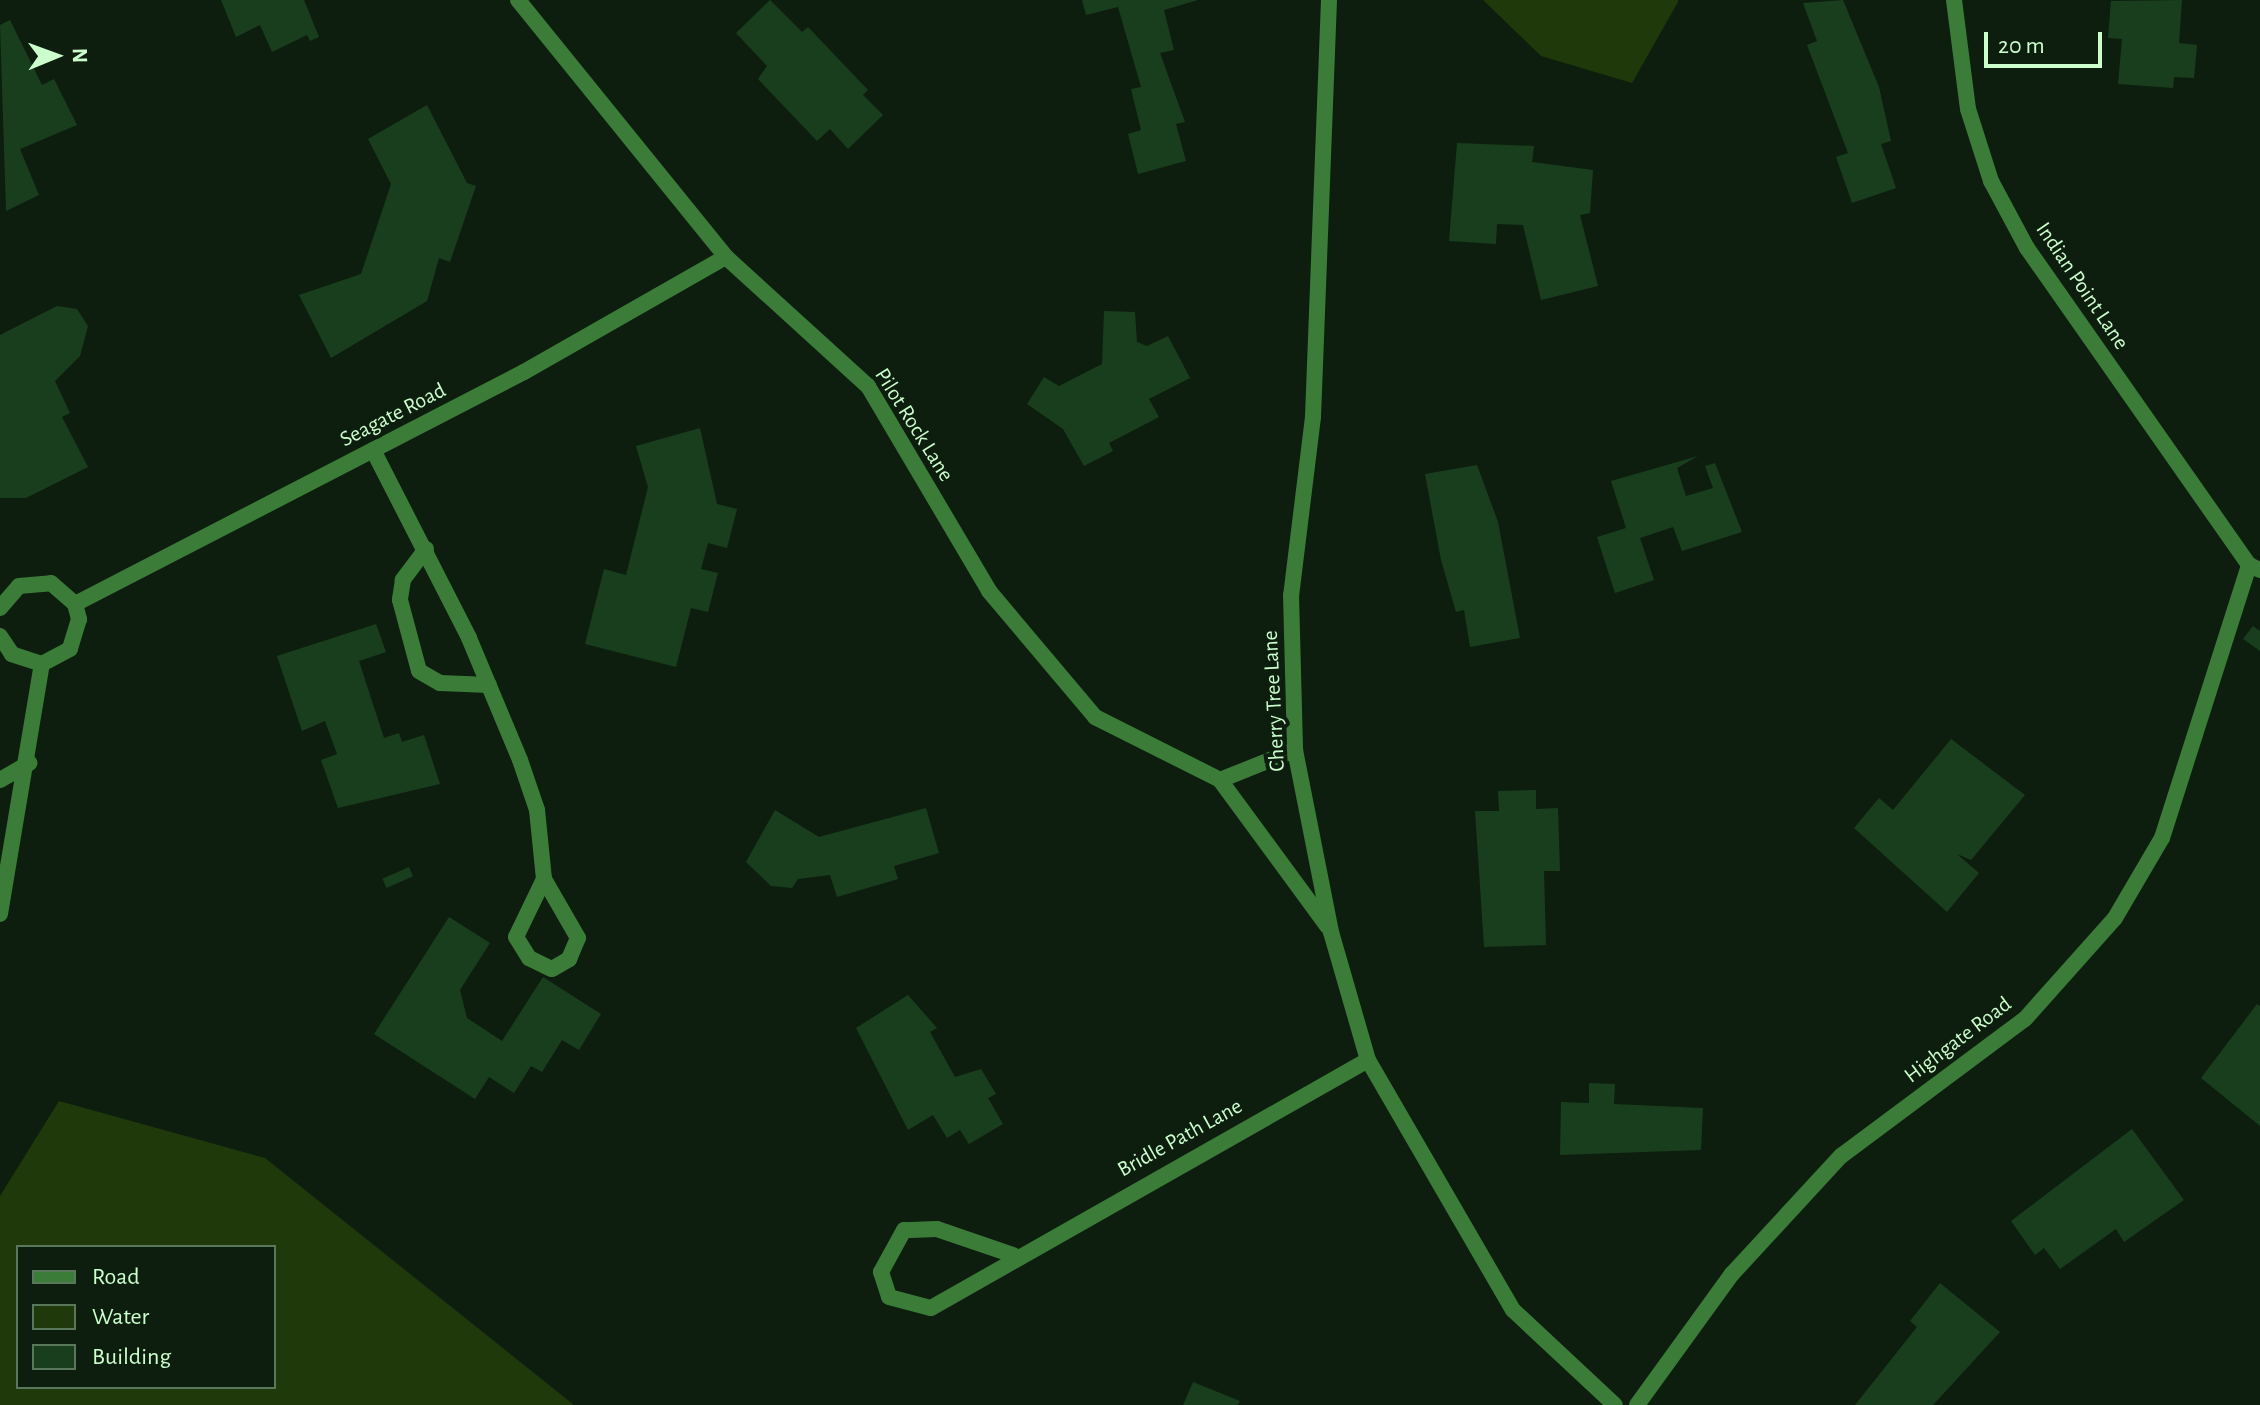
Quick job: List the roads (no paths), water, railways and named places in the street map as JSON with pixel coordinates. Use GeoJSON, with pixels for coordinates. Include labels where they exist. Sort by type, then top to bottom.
{"type":"FeatureCollection","features":[{"type":"Feature","properties":{"kind":"street","name":"Pilot Rock Lane"},"geometry":{"type":"LineString","coordinates":[[518,0],[726,257],[868,386],[989,591],[1095,717],[1220,780],[1331,932]]}},
{"type":"Feature","properties":{"kind":"street","name":"Cherry Tree Lane"},"geometry":{"type":"LineString","coordinates":[[1329,0],[1316,369],[1291,595],[1295,750],[1331,932],[1368,1060],[1513,1310],[1615,1405]]}},
{"type":"Feature","properties":{"kind":"street","name":"Indian Point Lane"},"geometry":{"type":"LineString","coordinates":[[1954,0],[1968,109],[1991,181],[2027,248],[2254,568]]}},
{"type":"Feature","properties":{"kind":"street","name":"Seagate Road"},"geometry":{"type":"LineString","coordinates":[[75,604],[373,450],[726,257]]}},
{"type":"Feature","properties":{"kind":"street"},"geometry":{"type":"LineString","coordinates":[[373,450],[426,549],[489,685],[537,810],[544,879],[578,938],[569,959],[552,969],[529,958],[516,937],[544,879]]}},
{"type":"Feature","properties":{"kind":"street"},"geometry":{"type":"LineString","coordinates":[[426,549],[403,580],[400,600],[419,671],[440,683],[489,685]]}},
{"type":"Feature","properties":{"kind":"street","name":"Highgate Road"},"geometry":{"type":"LineString","coordinates":[[1637,1405],[1732,1274],[1841,1156],[2025,1019],[2115,918],[2162,838],[2254,568]]}},
{"type":"Feature","properties":{"kind":"street"},"geometry":{"type":"LineString","coordinates":[[0,608],[19,586],[34,582],[65,591],[75,604],[78,627],[70,649],[42,664],[12,654],[0,636]]}},
{"type":"Feature","properties":{"kind":"street"},"geometry":{"type":"LineString","coordinates":[[0,914],[30,763],[42,664]]}},
{"type":"Feature","properties":{"kind":"street"},"geometry":{"type":"LineString","coordinates":[[1220,780],[1295,750]]}},
{"type":"Feature","properties":{"kind":"street"},"geometry":{"type":"LineString","coordinates":[[0,780],[30,763]]}},
{"type":"Feature","properties":{"kind":"street","name":"Bridle Path Lane"},"geometry":{"type":"LineString","coordinates":[[1013,1255],[937,1229],[904,1230],[881,1272],[889,1297],[931,1308],[1013,1255],[1368,1060]]}},
{"type":"Feature","properties":{"kind":"water"},"geometry":{"type":"Polygon","coordinates":[[[1483,0],[1678,2],[1632,83],[1541,56],[1483,0]]]}},
{"type":"Feature","properties":{"kind":"water"},"geometry":{"type":"Polygon","coordinates":[[[59,1101],[265,1158],[574,1405],[0,1405],[0,1196],[59,1101]]]}}]}
